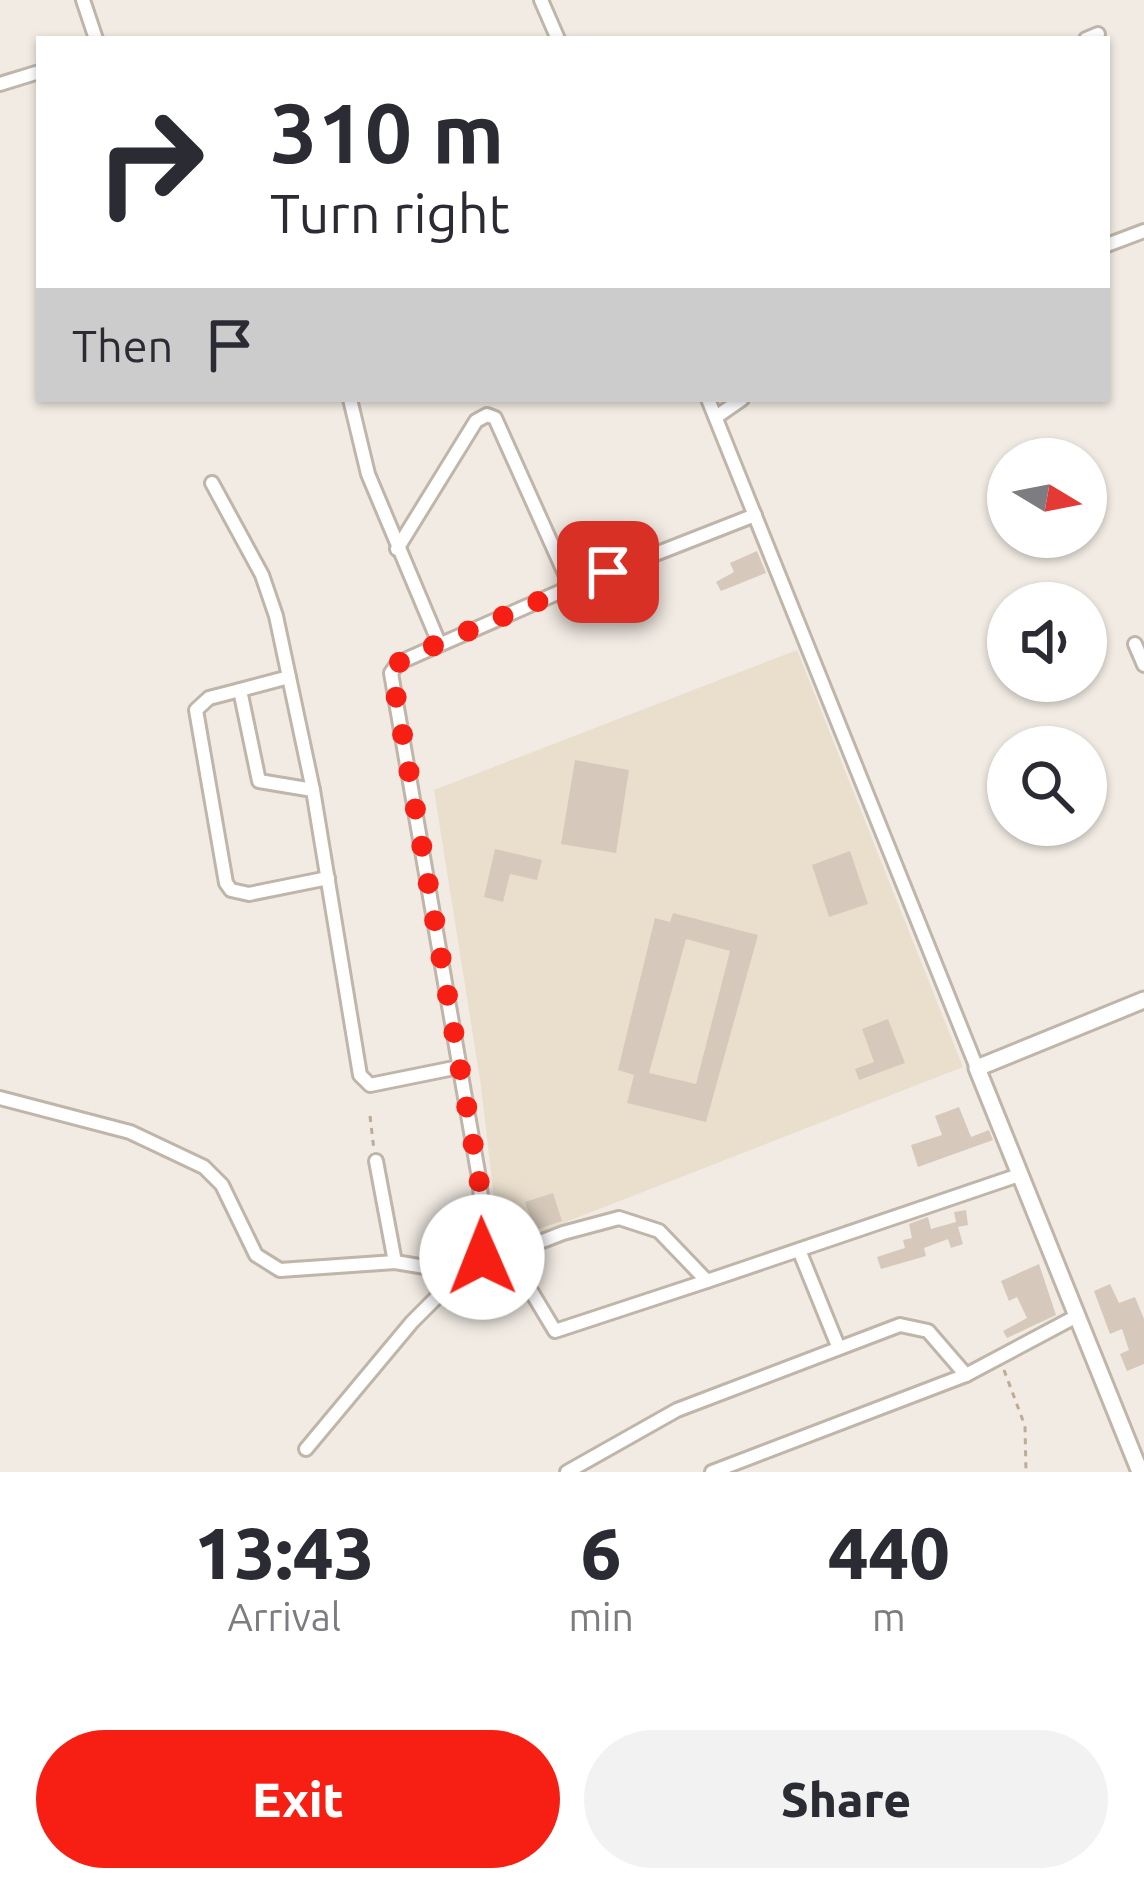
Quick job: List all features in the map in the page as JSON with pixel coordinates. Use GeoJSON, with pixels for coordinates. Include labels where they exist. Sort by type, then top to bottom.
{"type":"FeatureCollection","features":[{"type":"Feature","properties":{"kind":"street"},"geometry":{"type":"LineString","coordinates":[[83,0],[95,36]]}},
{"type":"Feature","properties":{"kind":"street"},"geometry":{"type":"LineString","coordinates":[[541,0],[557,36]]}},
{"type":"Feature","properties":{"kind":"street"},"geometry":{"type":"LineString","coordinates":[[0,84],[36,73]]}},
{"type":"Feature","properties":{"kind":"street"},"geometry":{"type":"LineString","coordinates":[[1110,244],[1144,232]]}},
{"type":"Feature","properties":{"kind":"street"},"geometry":{"type":"LineString","coordinates":[[351,402],[368,474],[439,644]]}},
{"type":"Feature","properties":{"kind":"street"},"geometry":{"type":"LineString","coordinates":[[709,402],[1141,1472]]}},
{"type":"Feature","properties":{"kind":"street"},"geometry":{"type":"LineString","coordinates":[[716,417],[738,402]]}},
{"type":"Feature","properties":{"kind":"street"},"geometry":{"type":"LineString","coordinates":[[397,549],[476,421],[488,415],[495,418],[571,587]]}},
{"type":"Feature","properties":{"kind":"street"},"geometry":{"type":"LineString","coordinates":[[212,483],[272,599],[313,790],[364,1082],[459,1067]]}},
{"type":"Feature","properties":{"kind":"street"},"geometry":{"type":"LineString","coordinates":[[481,1265],[485,1238],[459,1067],[391,680],[398,663],[439,644],[755,515]]}},
{"type":"Feature","properties":{"kind":"street"},"geometry":{"type":"LineString","coordinates":[[1135,644],[1144,665]]}},
{"type":"Feature","properties":{"kind":"street"},"geometry":{"type":"LineString","coordinates":[[289,677],[208,698],[196,710],[226,883],[231,890],[249,893],[328,878]]}},
{"type":"Feature","properties":{"kind":"street"},"geometry":{"type":"LineString","coordinates":[[240,690],[259,781],[313,790]]}},
{"type":"Feature","properties":{"kind":"street"},"geometry":{"type":"LineString","coordinates":[[977,1068],[1144,1000]]}},
{"type":"Feature","properties":{"kind":"street"},"geometry":{"type":"LineString","coordinates":[[0,1098],[130,1132],[205,1167],[222,1185],[256,1255],[280,1270],[395,1262],[461,1274]]}},
{"type":"Feature","properties":{"kind":"street"},"geometry":{"type":"LineString","coordinates":[[376,1161],[395,1262]]}},
{"type":"Feature","properties":{"kind":"street"},"geometry":{"type":"LineString","coordinates":[[485,1238],[509,1256],[550,1328],[563,1333],[1019,1174]]}},
{"type":"Feature","properties":{"kind":"street"},"geometry":{"type":"LineString","coordinates":[[306,1449],[412,1322],[461,1274],[481,1265],[619,1218],[658,1232],[707,1281]]}},
{"type":"Feature","properties":{"kind":"street"},"geometry":{"type":"LineString","coordinates":[[800,1250],[838,1346]]}},
{"type":"Feature","properties":{"kind":"street"},"geometry":{"type":"LineString","coordinates":[[712,1472],[966,1375],[1075,1317]]}},
{"type":"Feature","properties":{"kind":"street"},"geometry":{"type":"LineString","coordinates":[[567,1472],[677,1410],[900,1325],[917,1325],[933,1335],[966,1375]]}},
{"type":"Feature","properties":{"kind":"path"},"geometry":{"type":"LineString","coordinates":[[370,1116],[376,1161]]}},
{"type":"Feature","properties":{"kind":"path"},"geometry":{"type":"LineString","coordinates":[[1003,1356],[1006,1382],[1025,1426],[1026,1472]]}},
{"type":"Feature","properties":{"kind":"shaded area"},"geometry":{"type":"Polygon","coordinates":[[[797,650],[963,1067],[517,1241],[498,1233],[481,1086],[434,790],[797,650]]]}},
{"type":"Feature","properties":{"kind":"building"},"geometry":{"type":"Polygon","coordinates":[[[757,551],[766,573],[721,591],[716,582],[734,572],[730,563],[757,551]]]}},
{"type":"Feature","properties":{"kind":"building"},"geometry":{"type":"Polygon","coordinates":[[[575,760],[629,770],[616,853],[561,844],[575,760]]]}},
{"type":"Feature","properties":{"kind":"building"},"geometry":{"type":"Polygon","coordinates":[[[495,849],[542,860],[537,880],[510,874],[503,902],[484,897],[495,849]]]}},
{"type":"Feature","properties":{"kind":"building"},"geometry":{"type":"Polygon","coordinates":[[[850,851],[868,904],[829,917],[812,865],[850,851]]]}},
{"type":"Feature","properties":{"kind":"building"},"geometry":{"type":"Polygon","coordinates":[[[673,913],[758,935],[706,1122],[627,1103],[634,1075],[618,1070],[655,918],[670,922],[673,913]],[[686,939],[649,1073],[696,1084],[730,951],[686,939]]]}},
{"type":"Feature","properties":{"kind":"building"},"geometry":{"type":"Polygon","coordinates":[[[888,1019],[905,1063],[859,1080],[855,1069],[874,1062],[862,1029],[888,1019]]]}},
{"type":"Feature","properties":{"kind":"building"},"geometry":{"type":"Polygon","coordinates":[[[959,1107],[971,1137],[989,1130],[993,1140],[918,1167],[911,1145],[942,1135],[935,1116],[959,1107]]]}},
{"type":"Feature","properties":{"kind":"building"},"geometry":{"type":"Polygon","coordinates":[[[553,1193],[562,1221],[535,1230],[525,1202],[553,1193]]]}},
{"type":"Feature","properties":{"kind":"building"},"geometry":{"type":"Polygon","coordinates":[[[966,1210],[968,1225],[958,1227],[963,1244],[951,1248],[948,1239],[924,1248],[926,1256],[881,1269],[877,1257],[905,1248],[903,1240],[912,1238],[909,1224],[928,1217],[931,1229],[956,1222],[954,1212],[966,1210]]]}},
{"type":"Feature","properties":{"kind":"building"},"geometry":{"type":"Polygon","coordinates":[[[1039,1264],[1056,1315],[1007,1338],[1003,1331],[1027,1318],[1017,1297],[1009,1301],[1001,1281],[1039,1264]]]}},
{"type":"Feature","properties":{"kind":"building"},"geometry":{"type":"Polygon","coordinates":[[[1110,1284],[1119,1303],[1135,1297],[1144,1319],[1144,1364],[1127,1371],[1120,1354],[1129,1350],[1122,1329],[1110,1334],[1094,1291],[1110,1284]]]}},
{"type":"Feature","properties":{"kind":"route"},"geometry":{"type":"LineString","coordinates":[[482,1257],[485,1238],[479,1178],[392,673],[398,663],[421,651],[608,572]]}}]}
